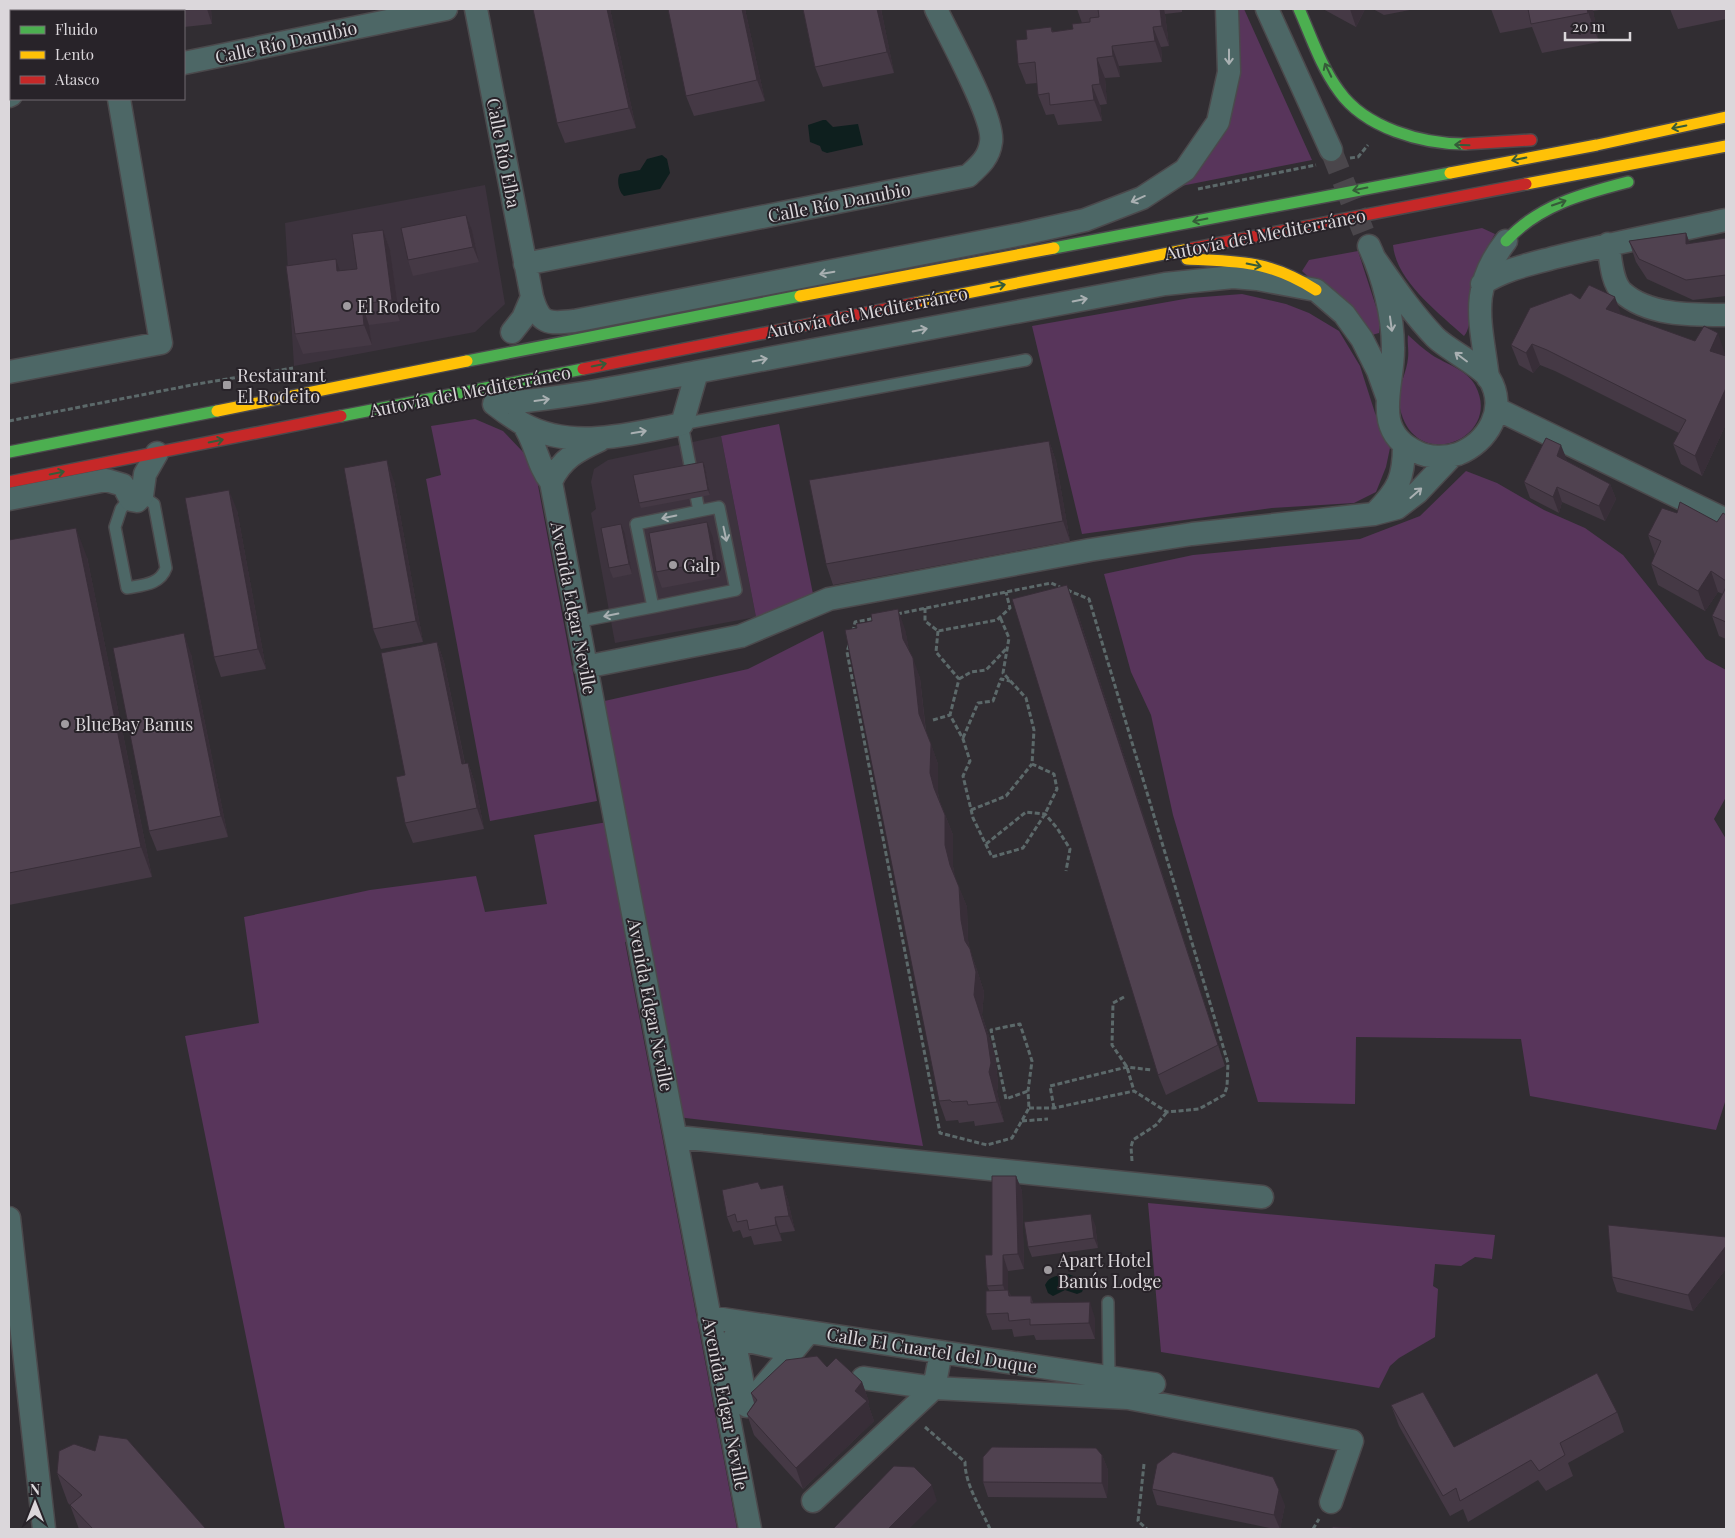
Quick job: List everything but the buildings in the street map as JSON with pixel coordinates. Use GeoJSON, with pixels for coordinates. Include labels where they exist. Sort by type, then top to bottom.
{"type":"FeatureCollection","features":[{"type":"Feature","properties":{"kind":"highway"},"geometry":{"type":"LineString","coordinates":[[1299,9],[1338,90],[1362,113],[1383,128],[1424,141],[1461,145],[1550,141],[1598,144]]}},
{"type":"Feature","properties":{"kind":"highway","name":"Autovía del Mediterráneo"},"geometry":{"type":"LineString","coordinates":[[9,452],[745,306],[1598,144],[1726,117]]}},
{"type":"Feature","properties":{"kind":"highway","name":"Autovía del Mediterráneo"},"geometry":{"type":"LineString","coordinates":[[9,482],[1153,256],[1726,146]]}},
{"type":"Feature","properties":{"kind":"highway"},"geometry":{"type":"LineString","coordinates":[[1506,241],[1527,220],[1550,205],[1642,176],[1701,151]]}},
{"type":"Feature","properties":{"kind":"highway"},"geometry":{"type":"LineString","coordinates":[[842,288],[961,247]]}},
{"type":"Feature","properties":{"kind":"highway"},"geometry":{"type":"LineString","coordinates":[[1153,256],[1236,262],[1273,269],[1291,274],[1316,290]]}},
{"type":"Feature","properties":{"kind":"highway"},"geometry":{"type":"LineString","coordinates":[[594,317],[745,306]]}},
{"type":"Feature","properties":{"kind":"highway"},"geometry":{"type":"LineString","coordinates":[[471,360],[495,347],[512,332]]}},
{"type":"Feature","properties":{"kind":"highway"},"geometry":{"type":"LineString","coordinates":[[410,415],[454,407]]}},
{"type":"Feature","properties":{"kind":"highway"},"geometry":{"type":"LineString","coordinates":[[261,432],[333,427],[393,418]]}},
{"type":"Feature","properties":{"kind":"street","name":"Calle Río Danubio"},"geometry":{"type":"LineString","coordinates":[[185,62],[446,9]]}},
{"type":"Feature","properties":{"kind":"street","name":"Calle Río Elba"},"geometry":{"type":"LineString","coordinates":[[476,9],[532,297],[537,313],[545,320],[553,323],[594,317],[961,247],[1085,220],[1142,198],[1185,170],[1218,122],[1229,72],[1229,29],[1226,9]]}},
{"type":"Feature","properties":{"kind":"street","name":"Calle Río Danubio"},"geometry":{"type":"LineString","coordinates":[[525,264],[968,176],[984,162],[991,142],[990,121],[936,9]]}},
{"type":"Feature","properties":{"kind":"street"},"geometry":{"type":"LineString","coordinates":[[1267,9],[1333,158]]}},
{"type":"Feature","properties":{"kind":"street"},"geometry":{"type":"LineString","coordinates":[[9,372],[162,343],[119,100]]}},
{"type":"Feature","properties":{"kind":"street"},"geometry":{"type":"LineString","coordinates":[[1482,284],[1501,274],[1608,244],[1726,220]]}},
{"type":"Feature","properties":{"kind":"street"},"geometry":{"type":"LineString","coordinates":[[1506,241],[1509,252],[1518,260],[1537,263]]}},
{"type":"Feature","properties":{"kind":"street"},"geometry":{"type":"LineString","coordinates":[[1488,378],[1437,339],[1413,313],[1372,253],[1390,319],[1393,350],[1388,399],[1390,422],[1397,438],[1404,446],[1422,454],[1437,457],[1452,456],[1468,450],[1482,439],[1492,425],[1498,409],[1488,378],[1480,324],[1482,284],[1490,264],[1506,241]]}},
{"type":"Feature","properties":{"kind":"street"},"geometry":{"type":"LineString","coordinates":[[1608,244],[1614,277],[1622,291],[1638,301],[1661,310],[1704,315],[1726,315]]}},
{"type":"Feature","properties":{"kind":"street"},"geometry":{"type":"LineString","coordinates":[[601,439],[553,434],[523,424],[486,404],[540,401],[601,391],[1199,279],[1233,277],[1257,279],[1316,290],[1344,314],[1362,339],[1378,371],[1388,399]]}},
{"type":"Feature","properties":{"kind":"street"},"geometry":{"type":"LineString","coordinates":[[512,332],[523,318],[532,297]]}},
{"type":"Feature","properties":{"kind":"street"},"geometry":{"type":"LineString","coordinates":[[551,482],[563,461],[581,448],[601,439],[682,424],[697,372]]}},
{"type":"Feature","properties":{"kind":"street"},"geometry":{"type":"LineString","coordinates":[[1498,409],[1726,520]]}},
{"type":"Feature","properties":{"kind":"street","name":"Avenida Edgar Neville"},"geometry":{"type":"LineString","coordinates":[[523,424],[537,450],[543,472],[551,482],[576,622],[677,1137],[750,1529]]}},
{"type":"Feature","properties":{"kind":"street"},"geometry":{"type":"LineString","coordinates":[[1374,514],[1392,495],[1400,480],[1404,446]]}},
{"type":"Feature","properties":{"kind":"street"},"geometry":{"type":"LineString","coordinates":[[9,499],[106,480],[123,484],[136,497],[145,474],[157,453]]}},
{"type":"Feature","properties":{"kind":"street"},"geometry":{"type":"LineString","coordinates":[[585,667],[741,636],[830,599],[1164,539],[1374,514],[1398,508],[1418,492],[1452,456]]}},
{"type":"Feature","properties":{"kind":"street"},"geometry":{"type":"LineString","coordinates":[[677,1137],[1262,1197]]}},
{"type":"Feature","properties":{"kind":"street"},"geometry":{"type":"LineString","coordinates":[[9,1218],[44,1529]]}},
{"type":"Feature","properties":{"kind":"street","name":"Calle El Cuartel del Duque"},"geometry":{"type":"LineString","coordinates":[[709,1317],[1154,1384]]}},
{"type":"Feature","properties":{"kind":"street"},"geometry":{"type":"LineString","coordinates":[[793,1351],[809,1332]]}},
{"type":"Feature","properties":{"kind":"street"},"geometry":{"type":"LineString","coordinates":[[813,1501],[934,1388],[941,1352]]}},
{"type":"Feature","properties":{"kind":"street"},"geometry":{"type":"LineString","coordinates":[[863,1378],[934,1388],[1128,1398],[1352,1441],[1330,1502]]}},
{"type":"Feature","properties":{"kind":"lane"},"geometry":{"type":"LineString","coordinates":[[699,511],[682,424],[1026,360]]}},
{"type":"Feature","properties":{"kind":"lane"},"geometry":{"type":"LineString","coordinates":[[136,497],[154,504],[166,568],[164,574],[155,582],[127,588],[115,527],[121,510],[136,497]]}},
{"type":"Feature","properties":{"kind":"lane"},"geometry":{"type":"LineString","coordinates":[[576,622],[653,607],[736,590],[719,507],[636,524],[653,607]]}},
{"type":"Feature","properties":{"kind":"lane"},"geometry":{"type":"LineString","coordinates":[[1108,1302],[1109,1377]]}},
{"type":"Feature","properties":{"kind":"path"},"geometry":{"type":"LineString","coordinates":[[1193,190],[1333,158],[1358,156],[1383,128]]}},
{"type":"Feature","properties":{"kind":"path"},"geometry":{"type":"LineString","coordinates":[[890,615],[1051,583],[1089,599],[1228,1063],[1227,1087],[1224,1095],[1199,1109],[1167,1112],[1134,1090],[1127,1067],[1112,1045],[1113,1003],[1124,997]]}},
{"type":"Feature","properties":{"kind":"path"},"geometry":{"type":"LineString","coordinates":[[925,608],[925,621],[938,631],[997,620],[1010,608],[1006,592]]}},
{"type":"Feature","properties":{"kind":"path"},"geometry":{"type":"LineString","coordinates":[[881,617],[855,622],[847,652],[940,1133],[987,1145],[1012,1138],[1029,1108],[1028,1090],[1032,1061],[1020,1024],[990,1030],[1006,1098],[1028,1090]]}},
{"type":"Feature","properties":{"kind":"path"},"geometry":{"type":"LineString","coordinates":[[971,810],[1006,796],[1032,764],[1034,730],[1026,698],[1003,673],[1009,638],[1000,617]]}},
{"type":"Feature","properties":{"kind":"path"},"geometry":{"type":"LineString","coordinates":[[938,631],[936,652],[959,679]]}},
{"type":"Feature","properties":{"kind":"path"},"geometry":{"type":"LineString","coordinates":[[1007,647],[986,670],[971,672],[959,679],[950,715],[963,739],[970,761],[963,776],[971,810],[979,833],[992,857],[1023,848],[1045,814],[1057,789],[1054,774],[1032,764]]}},
{"type":"Feature","properties":{"kind":"path"},"geometry":{"type":"LineString","coordinates":[[963,739],[978,703],[993,701],[1001,679],[1010,681]]}},
{"type":"Feature","properties":{"kind":"path"},"geometry":{"type":"LineString","coordinates":[[933,720],[950,715]]}},
{"type":"Feature","properties":{"kind":"path"},"geometry":{"type":"LineString","coordinates":[[986,844],[1026,812],[1045,814],[1058,828],[1070,849],[1066,871]]}},
{"type":"Feature","properties":{"kind":"path"},"geometry":{"type":"LineString","coordinates":[[1054,1108],[1050,1086],[1127,1067],[1152,1070]]}},
{"type":"Feature","properties":{"kind":"path"},"geometry":{"type":"LineString","coordinates":[[1029,1108],[1054,1108],[1134,1090]]}},
{"type":"Feature","properties":{"kind":"path"},"geometry":{"type":"LineString","coordinates":[[1135,1184],[1131,1147],[1133,1140],[1156,1125],[1167,1112]]}},
{"type":"Feature","properties":{"kind":"path"},"geometry":{"type":"LineString","coordinates":[[1022,1121],[1048,1119]]}},
{"type":"Feature","properties":{"kind":"path"},"geometry":{"type":"LineString","coordinates":[[908,1411],[965,1462],[965,1476],[990,1529]]}},
{"type":"Feature","properties":{"kind":"path"},"geometry":{"type":"LineString","coordinates":[[1144,1464],[1138,1521],[1147,1529]]}},
{"type":"Feature","properties":{"kind":"shaded area"},"geometry":{"type":"Polygon","coordinates":[[[1235,9],[1244,9],[1312,160],[1181,186],[1198,168],[1235,9]]]}},
{"type":"Feature","properties":{"kind":"shaded area"},"geometry":{"type":"Polygon","coordinates":[[[826,120],[833,127],[858,124],[863,145],[827,153],[822,151],[820,146],[810,142],[808,125],[826,120]]]}},
{"type":"Feature","properties":{"kind":"shaded area"},"geometry":{"type":"Polygon","coordinates":[[[662,155],[667,159],[670,173],[660,189],[624,196],[619,186],[618,179],[620,174],[640,170],[647,159],[662,155]]]}},
{"type":"Feature","properties":{"kind":"shaded area"},"geometry":{"type":"Polygon","coordinates":[[[485,185],[505,304],[475,332],[294,366],[285,223],[485,185]]]}},
{"type":"Feature","properties":{"kind":"shaded area"},"geometry":{"type":"Polygon","coordinates":[[[1482,228],[1495,234],[1482,257],[1473,281],[1469,326],[1464,336],[1431,307],[1410,284],[1396,258],[1393,245],[1482,228]]]}},
{"type":"Feature","properties":{"kind":"shaded area"},"geometry":{"type":"Polygon","coordinates":[[[1358,251],[1380,319],[1379,333],[1372,335],[1302,271],[1309,260],[1358,251]]]}},
{"type":"Feature","properties":{"kind":"shaded area"},"geometry":{"type":"Polygon","coordinates":[[[1242,294],[1286,304],[1309,313],[1339,331],[1360,366],[1375,413],[1390,448],[1386,467],[1376,492],[1354,503],[1272,508],[1082,534],[1032,326],[1190,298],[1242,294]]]}},
{"type":"Feature","properties":{"kind":"shaded area"},"geometry":{"type":"Polygon","coordinates":[[[1408,335],[1432,355],[1462,371],[1475,385],[1481,405],[1477,421],[1467,434],[1452,442],[1436,444],[1420,439],[1407,426],[1399,398],[1407,363],[1408,335]]]}},
{"type":"Feature","properties":{"kind":"shaded area"},"geometry":{"type":"Polygon","coordinates":[[[475,419],[503,431],[524,453],[537,480],[597,801],[490,821],[426,479],[441,475],[431,426],[475,419]]]}},
{"type":"Feature","properties":{"kind":"shaded area"},"geometry":{"type":"Polygon","coordinates":[[[779,424],[813,594],[756,617],[721,436],[779,424]]]}},
{"type":"Feature","properties":{"kind":"shaded area","name":"Galp"},"geometry":{"type":"Polygon","coordinates":[[[721,436],[756,617],[615,643],[591,513],[596,509],[591,482],[594,469],[608,460],[721,436]]]}},
{"type":"Feature","properties":{"kind":"shaded area"},"geometry":{"type":"Polygon","coordinates":[[[1466,471],[1497,483],[1544,510],[1585,528],[1623,555],[1706,659],[1726,670],[1726,797],[1714,819],[1726,839],[1726,1099],[1716,1130],[1530,1096],[1521,1039],[1356,1037],[1355,1104],[1258,1102],[1173,815],[1151,715],[1131,672],[1104,574],[1193,555],[1360,539],[1420,516],[1466,471]]]}},
{"type":"Feature","properties":{"kind":"shaded area"},"geometry":{"type":"Polygon","coordinates":[[[823,631],[923,1146],[677,1117],[600,702],[748,669],[823,631]]]}},
{"type":"Feature","properties":{"kind":"shaded area"},"geometry":{"type":"Polygon","coordinates":[[[607,822],[629,941],[625,942],[737,1529],[285,1529],[185,1036],[259,1023],[244,917],[370,890],[476,876],[485,912],[547,904],[534,835],[607,822]]]}},
{"type":"Feature","properties":{"kind":"shaded area"},"geometry":{"type":"Polygon","coordinates":[[[1148,1203],[1495,1235],[1492,1259],[1475,1257],[1461,1266],[1435,1264],[1433,1286],[1438,1289],[1435,1337],[1399,1358],[1390,1366],[1379,1388],[1161,1352],[1148,1203]]]}},
{"type":"Feature","properties":{"kind":"shaded area"},"geometry":{"type":"Polygon","coordinates":[[[1068,1274],[1082,1279],[1084,1287],[1082,1292],[1077,1294],[1065,1290],[1053,1296],[1048,1293],[1045,1285],[1049,1279],[1068,1274]]]}},
{"type":"Feature","properties":{"kind":"tunnel"},"geometry":{"type":"LineString","coordinates":[[1331,150],[1369,246]]}},
{"type":"Feature","properties":{"kind":"traffic: fast"},"geometry":{"type":"LineString","coordinates":[[1299,9],[1322,62],[1333,82],[1350,104],[1379,124],[1413,137],[1431,141],[1465,144]]}},
{"type":"Feature","properties":{"kind":"traffic: fast"},"geometry":{"type":"LineString","coordinates":[[1054,248],[1450,173]]}},
{"type":"Feature","properties":{"kind":"traffic: fast"},"geometry":{"type":"LineString","coordinates":[[1506,241],[1533,218],[1562,202],[1628,182]]}},
{"type":"Feature","properties":{"kind":"traffic: fast"},"geometry":{"type":"LineString","coordinates":[[467,361],[800,296]]}},
{"type":"Feature","properties":{"kind":"traffic: fast"},"geometry":{"type":"LineString","coordinates":[[341,416],[583,369]]}},
{"type":"Feature","properties":{"kind":"traffic: fast"},"geometry":{"type":"LineString","coordinates":[[9,452],[217,411]]}},
{"type":"Feature","properties":{"kind":"traffic: slow"},"geometry":{"type":"LineString","coordinates":[[1450,173],[1597,145],[1726,117]]}},
{"type":"Feature","properties":{"kind":"traffic: slow"},"geometry":{"type":"LineString","coordinates":[[1526,184],[1726,146]]}},
{"type":"Feature","properties":{"kind":"traffic: slow"},"geometry":{"type":"LineString","coordinates":[[800,296],[1054,248]]}},
{"type":"Feature","properties":{"kind":"traffic: slow"},"geometry":{"type":"LineString","coordinates":[[916,303],[1189,249]]}},
{"type":"Feature","properties":{"kind":"traffic: slow"},"geometry":{"type":"LineString","coordinates":[[1187,259],[1254,264],[1283,273],[1316,290]]}},
{"type":"Feature","properties":{"kind":"traffic: slow"},"geometry":{"type":"LineString","coordinates":[[217,411],[467,361]]}},
{"type":"Feature","properties":{"kind":"traffic: jam"},"geometry":{"type":"LineString","coordinates":[[1465,144],[1531,140]]}},
{"type":"Feature","properties":{"kind":"traffic: jam"},"geometry":{"type":"LineString","coordinates":[[1189,249],[1526,184]]}},
{"type":"Feature","properties":{"kind":"traffic: jam"},"geometry":{"type":"LineString","coordinates":[[583,369],[916,303]]}},
{"type":"Feature","properties":{"kind":"traffic: jam"},"geometry":{"type":"LineString","coordinates":[[9,482],[341,416]]}},
{"type":"Feature","properties":{"kind":"place","name":"El Rodeito"},"geometry":{"type":"Point","coordinates":[347,306]}},
{"type":"Feature","properties":{"kind":"place","name":"Restaurant El Rodeito"},"geometry":{"type":"Point","coordinates":[227,385]}},
{"type":"Feature","properties":{"kind":"place","name":"Galp"},"geometry":{"type":"Point","coordinates":[673,565]}},
{"type":"Feature","properties":{"kind":"place","name":"BlueBay Banus"},"geometry":{"type":"Point","coordinates":[65,724]}},
{"type":"Feature","properties":{"kind":"place","name":"Apart Hotel Banús Lodge"},"geometry":{"type":"Point","coordinates":[1048,1270]}}]}
